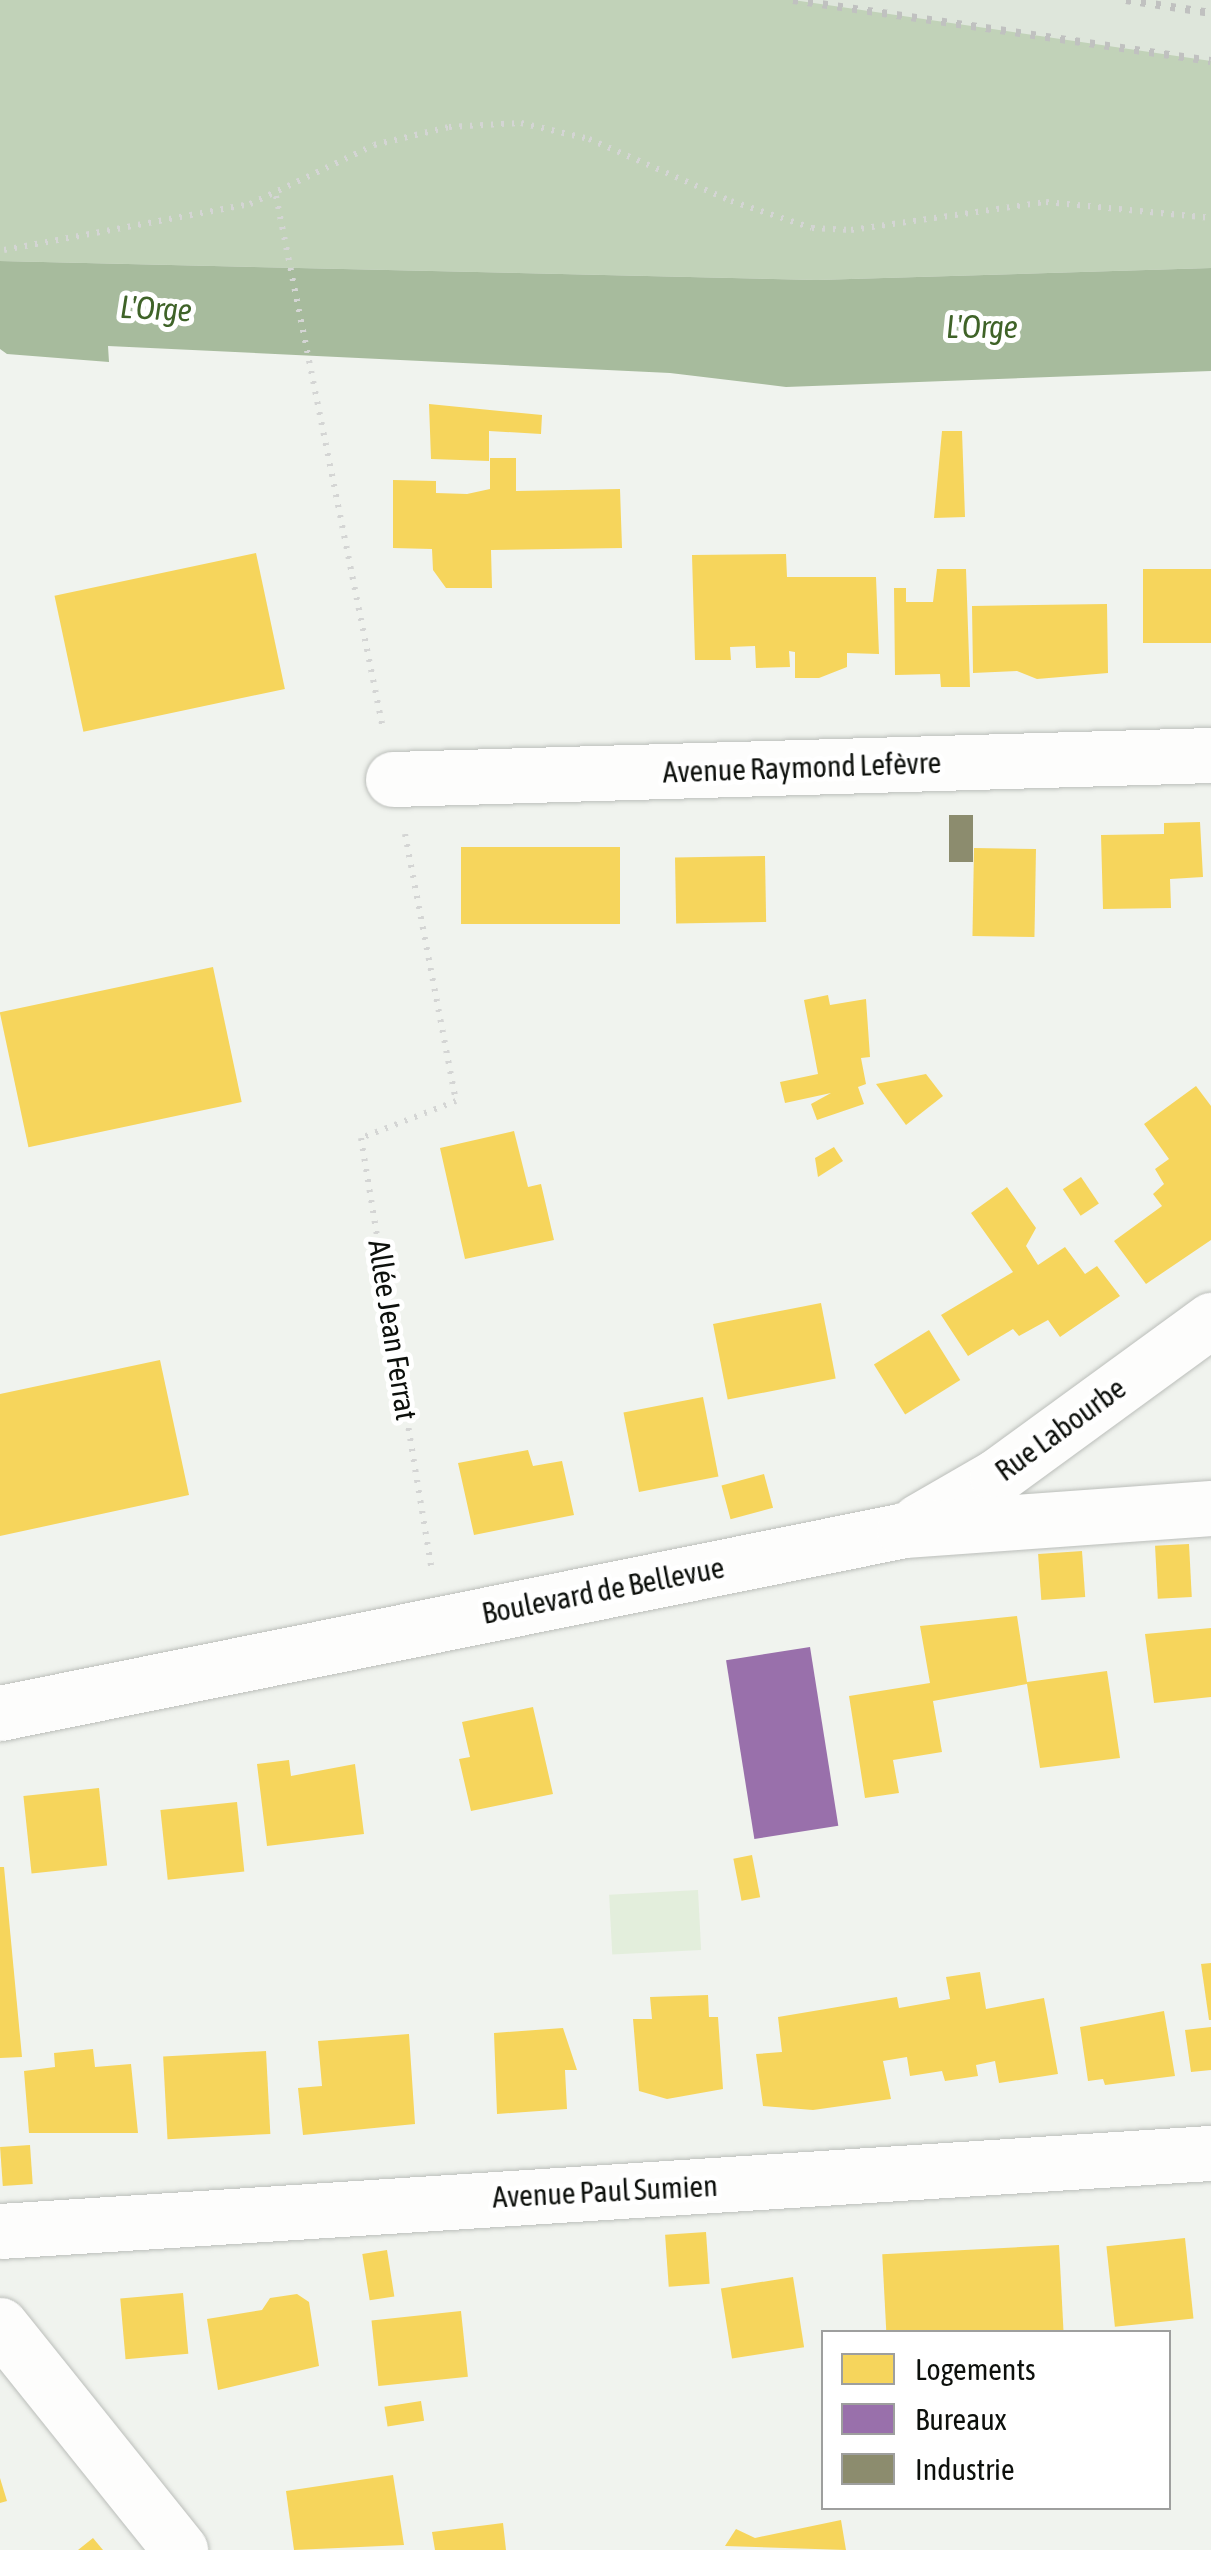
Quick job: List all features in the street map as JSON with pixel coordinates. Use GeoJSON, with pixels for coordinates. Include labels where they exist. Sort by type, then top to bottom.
{"type":"FeatureCollection","features":[{"type":"Feature","properties":{"kind":"street","name":"Avenue Raymond Lefèvre"},"geometry":{"type":"LineString","coordinates":[[393,779],[1211,754]]}},
{"type":"Feature","properties":{"kind":"street","name":"Rue Labourbe"},"geometry":{"type":"LineString","coordinates":[[904,1530],[997,1476],[1211,1320]]}},
{"type":"Feature","properties":{"kind":"street","name":"Boulevard de Bellevue"},"geometry":{"type":"LineString","coordinates":[[0,1713],[904,1530],[1211,1508]]}},
{"type":"Feature","properties":{"kind":"street","name":"Avenue Paul Sumien"},"geometry":{"type":"LineString","coordinates":[[0,2231],[1211,2153]]}},
{"type":"Feature","properties":{"kind":"street"},"geometry":{"type":"LineString","coordinates":[[0,2325],[180,2550]]}},
{"type":"Feature","properties":{"kind":"path"},"geometry":{"type":"LineString","coordinates":[[4,250],[276,196],[374,145],[449,127],[521,123],[589,139],[812,228],[851,230],[1046,202],[1211,218]]}},
{"type":"Feature","properties":{"kind":"path"},"geometry":{"type":"LineString","coordinates":[[276,196],[310,379]]}},
{"type":"Feature","properties":{"kind":"path","name":"Allée Jean Ferrat"},"geometry":{"type":"LineString","coordinates":[[440,1622],[361,1138],[456,1101]]}},
{"type":"Feature","properties":{"kind":"shaded area"},"geometry":{"type":"Polygon","coordinates":[[[0,0],[793,0],[1211,61],[1211,268],[817,280],[0,261],[0,0]]]}},
{"type":"Feature","properties":{"kind":"shaded area"},"geometry":{"type":"Polygon","coordinates":[[[607,0],[1211,0],[1211,95],[607,0]]]}},
{"type":"Feature","properties":{"kind":"shaded area"},"geometry":{"type":"Polygon","coordinates":[[[698,1890],[701,1950],[612,1955],[609,1895],[698,1890]]]}},
{"type":"Feature","properties":{"kind":"water","name":"L'Orge"},"geometry":{"type":"Polygon","coordinates":[[[0,261],[817,280],[1211,268],[1211,371],[786,387],[670,373],[108,346],[109,362],[7,354],[0,349],[0,261]]]}},
{"type":"Feature","properties":{"kind":"building: Logements"},"geometry":{"type":"Polygon","coordinates":[[[429,404],[542,415],[541,434],[489,431],[489,461],[431,459],[429,404]]]}},
{"type":"Feature","properties":{"kind":"building: Logements"},"geometry":{"type":"Polygon","coordinates":[[[942,431],[962,431],[965,517],[934,518],[942,431]]]}},
{"type":"Feature","properties":{"kind":"building: Logements"},"geometry":{"type":"Polygon","coordinates":[[[490,458],[516,458],[516,491],[620,489],[622,548],[491,550],[492,588],[446,588],[433,570],[432,549],[393,548],[393,480],[436,481],[436,493],[467,494],[490,489],[490,458]]]}},
{"type":"Feature","properties":{"kind":"building: Logements"},"geometry":{"type":"Polygon","coordinates":[[[256,553],[285,689],[83,732],[55,596],[256,553]]]}},
{"type":"Feature","properties":{"kind":"building: Logements"},"geometry":{"type":"Polygon","coordinates":[[[786,554],[787,577],[876,577],[879,654],[847,653],[847,667],[819,678],[795,678],[795,652],[789,651],[790,667],[756,668],[755,646],[730,647],[731,660],[695,660],[692,555],[786,554]]]}},
{"type":"Feature","properties":{"kind":"building: Logements"},"geometry":{"type":"Polygon","coordinates":[[[937,569],[966,569],[970,687],[941,687],[940,674],[895,675],[894,588],[906,588],[906,602],[933,602],[937,569]]]}},
{"type":"Feature","properties":{"kind":"building: Logements"},"geometry":{"type":"Polygon","coordinates":[[[1143,569],[1211,569],[1211,643],[1143,643],[1143,569]]]}},
{"type":"Feature","properties":{"kind":"building: Logements"},"geometry":{"type":"Polygon","coordinates":[[[1107,604],[1108,673],[1037,679],[1017,671],[973,673],[972,606],[1107,604]]]}},
{"type":"Feature","properties":{"kind":"building: Logements"},"geometry":{"type":"Polygon","coordinates":[[[1200,822],[1203,877],[1170,879],[1171,908],[1103,909],[1101,835],[1164,834],[1164,823],[1200,822]]]}},
{"type":"Feature","properties":{"kind":"building: Logements"},"geometry":{"type":"Polygon","coordinates":[[[461,847],[620,847],[620,924],[461,924],[461,847]]]}},
{"type":"Feature","properties":{"kind":"building: Logements"},"geometry":{"type":"Polygon","coordinates":[[[974,848],[1036,849],[1034,937],[972,936],[974,848]]]}},
{"type":"Feature","properties":{"kind":"building: Logements"},"geometry":{"type":"Polygon","coordinates":[[[765,856],[766,922],[676,924],[675,858],[765,856]]]}},
{"type":"Feature","properties":{"kind":"building: Logements"},"geometry":{"type":"Polygon","coordinates":[[[213,967],[242,1102],[28,1147],[0,1012],[213,967]]]}},
{"type":"Feature","properties":{"kind":"building: Logements"},"geometry":{"type":"Polygon","coordinates":[[[828,995],[830,1005],[866,999],[870,1057],[861,1058],[866,1084],[858,1087],[864,1104],[817,1120],[811,1104],[831,1093],[785,1103],[780,1082],[818,1074],[804,1000],[828,995]]]}},
{"type":"Feature","properties":{"kind":"building: Logements"},"geometry":{"type":"Polygon","coordinates":[[[926,1074],[943,1096],[906,1125],[876,1084],[926,1074]]]}},
{"type":"Feature","properties":{"kind":"building: Logements"},"geometry":{"type":"Polygon","coordinates":[[[1196,1086],[1211,1106],[1211,1240],[1146,1284],[1114,1241],[1162,1206],[1153,1194],[1164,1184],[1155,1169],[1169,1159],[1144,1124],[1196,1086]]]}},
{"type":"Feature","properties":{"kind":"building: Logements"},"geometry":{"type":"Polygon","coordinates":[[[514,1131],[528,1187],[541,1184],[554,1240],[465,1259],[440,1148],[514,1131]]]}},
{"type":"Feature","properties":{"kind":"building: Logements"},"geometry":{"type":"Polygon","coordinates":[[[834,1147],[843,1161],[818,1177],[815,1158],[834,1147]]]}},
{"type":"Feature","properties":{"kind":"building: Logements"},"geometry":{"type":"Polygon","coordinates":[[[1081,1177],[1099,1204],[1081,1216],[1063,1189],[1081,1177]]]}},
{"type":"Feature","properties":{"kind":"building: Logements"},"geometry":{"type":"Polygon","coordinates":[[[1007,1187],[1036,1228],[1026,1246],[1038,1265],[1065,1247],[1085,1274],[1097,1266],[1120,1296],[1060,1337],[1048,1320],[1019,1336],[1013,1329],[968,1356],[941,1315],[1013,1272],[971,1213],[1007,1187]]]}},
{"type":"Feature","properties":{"kind":"building: Logements"},"geometry":{"type":"Polygon","coordinates":[[[821,1303],[836,1379],[728,1400],[713,1324],[821,1303]]]}},
{"type":"Feature","properties":{"kind":"building: Logements"},"geometry":{"type":"Polygon","coordinates":[[[929,1330],[960,1380],[905,1414],[874,1364],[929,1330]]]}},
{"type":"Feature","properties":{"kind":"building: Logements"},"geometry":{"type":"Polygon","coordinates":[[[160,1360],[189,1495],[0,1536],[0,1394],[160,1360]]]}},
{"type":"Feature","properties":{"kind":"building: Logements"},"geometry":{"type":"Polygon","coordinates":[[[703,1397],[718,1477],[639,1492],[623,1412],[703,1397]]]}},
{"type":"Feature","properties":{"kind":"building: Logements"},"geometry":{"type":"Polygon","coordinates":[[[528,1450],[533,1466],[562,1461],[574,1515],[474,1535],[458,1463],[528,1450]]]}},
{"type":"Feature","properties":{"kind":"building: Logements"},"geometry":{"type":"Polygon","coordinates":[[[764,1474],[773,1508],[731,1519],[721,1485],[764,1474]]]}},
{"type":"Feature","properties":{"kind":"building: Logements"},"geometry":{"type":"Polygon","coordinates":[[[1189,1544],[1192,1597],[1158,1599],[1155,1546],[1189,1544]]]}},
{"type":"Feature","properties":{"kind":"building: Logements"},"geometry":{"type":"Polygon","coordinates":[[[1082,1551],[1085,1597],[1041,1600],[1038,1554],[1082,1551]]]}},
{"type":"Feature","properties":{"kind":"building: Logements"},"geometry":{"type":"Polygon","coordinates":[[[1017,1616],[1027,1682],[1107,1671],[1120,1758],[1040,1768],[1027,1684],[933,1701],[942,1752],[893,1760],[899,1793],[865,1798],[849,1696],[930,1683],[920,1626],[1017,1616]]]}},
{"type":"Feature","properties":{"kind":"building: Logements"},"geometry":{"type":"Polygon","coordinates":[[[1211,1628],[1211,1697],[1154,1703],[1145,1634],[1211,1628]]]}},
{"type":"Feature","properties":{"kind":"building: Logements"},"geometry":{"type":"Polygon","coordinates":[[[533,1707],[553,1794],[471,1811],[459,1759],[470,1757],[462,1722],[533,1707]]]}},
{"type":"Feature","properties":{"kind":"building: Logements"},"geometry":{"type":"Polygon","coordinates":[[[289,1760],[291,1776],[355,1764],[364,1834],[267,1846],[257,1764],[289,1760]]]}},
{"type":"Feature","properties":{"kind":"building: Logements"},"geometry":{"type":"Polygon","coordinates":[[[99,1788],[107,1866],[32,1874],[23,1796],[99,1788]]]}},
{"type":"Feature","properties":{"kind":"building: Logements"},"geometry":{"type":"Polygon","coordinates":[[[237,1802],[244,1872],[168,1880],[160,1810],[237,1802]]]}},
{"type":"Feature","properties":{"kind":"building: Logements"},"geometry":{"type":"Polygon","coordinates":[[[752,1855],[760,1897],[742,1901],[733,1859],[752,1855]]]}},
{"type":"Feature","properties":{"kind":"building: Logements"},"geometry":{"type":"Polygon","coordinates":[[[0,1867],[4,1867],[22,2057],[0,2058],[0,1867]]]}},
{"type":"Feature","properties":{"kind":"building: Logements"},"geometry":{"type":"Polygon","coordinates":[[[1211,1963],[1211,2020],[1209,2020],[1201,1964],[1211,1963]]]}},
{"type":"Feature","properties":{"kind":"building: Logements"},"geometry":{"type":"Polygon","coordinates":[[[980,1972],[986,2009],[1044,1998],[1058,2074],[999,2083],[995,2061],[976,2065],[978,2076],[945,2081],[942,2071],[910,2076],[907,2057],[883,2061],[891,2099],[813,2110],[763,2106],[756,2054],[782,2052],[778,2017],[897,1997],[899,2008],[950,1999],[946,1977],[980,1972]]]}},
{"type":"Feature","properties":{"kind":"building: Logements"},"geometry":{"type":"Polygon","coordinates":[[[708,1995],[709,2017],[718,2017],[723,2089],[667,2099],[639,2091],[633,2019],[652,2019],[650,1997],[708,1995]]]}},
{"type":"Feature","properties":{"kind":"building: Logements"},"geometry":{"type":"Polygon","coordinates":[[[1164,2011],[1175,2076],[1105,2085],[1103,2079],[1088,2081],[1080,2027],[1164,2011]]]}},
{"type":"Feature","properties":{"kind":"building: Logements"},"geometry":{"type":"Polygon","coordinates":[[[1211,2027],[1211,2070],[1191,2072],[1185,2030],[1211,2027]]]}},
{"type":"Feature","properties":{"kind":"building: Logements"},"geometry":{"type":"Polygon","coordinates":[[[563,2028],[577,2070],[565,2070],[567,2109],[497,2114],[494,2033],[563,2028]]]}},
{"type":"Feature","properties":{"kind":"building: Logements"},"geometry":{"type":"Polygon","coordinates":[[[409,2034],[415,2124],[303,2135],[298,2088],[322,2086],[318,2041],[409,2034]]]}},
{"type":"Feature","properties":{"kind":"building: Logements"},"geometry":{"type":"Polygon","coordinates":[[[93,2049],[95,2067],[131,2064],[138,2133],[29,2133],[24,2071],[55,2067],[54,2053],[93,2049]]]}},
{"type":"Feature","properties":{"kind":"building: Logements"},"geometry":{"type":"Polygon","coordinates":[[[266,2051],[270,2134],[167,2139],[163,2056],[266,2051]]]}},
{"type":"Feature","properties":{"kind":"building: Logements"},"geometry":{"type":"Polygon","coordinates":[[[30,2145],[33,2184],[3,2186],[0,2147],[30,2145]]]}},
{"type":"Feature","properties":{"kind":"building: Logements"},"geometry":{"type":"Polygon","coordinates":[[[706,2232],[710,2284],[669,2287],[665,2235],[706,2232]]]}},
{"type":"Feature","properties":{"kind":"building: Logements"},"geometry":{"type":"Polygon","coordinates":[[[1185,2238],[1193,2319],[1115,2327],[1106,2246],[1185,2238]]]}},
{"type":"Feature","properties":{"kind":"building: Logements"},"geometry":{"type":"Polygon","coordinates":[[[1059,2245],[1063,2330],[886,2330],[882,2254],[1059,2245]]]}},
{"type":"Feature","properties":{"kind":"building: Logements"},"geometry":{"type":"Polygon","coordinates":[[[387,2250],[394,2296],[370,2300],[362,2254],[387,2250]]]}},
{"type":"Feature","properties":{"kind":"building: Logements"},"geometry":{"type":"Polygon","coordinates":[[[793,2277],[804,2347],[732,2359],[721,2288],[793,2277]]]}},
{"type":"Feature","properties":{"kind":"building: Logements"},"geometry":{"type":"Polygon","coordinates":[[[183,2293],[188,2354],[126,2359],[120,2298],[183,2293]]]}},
{"type":"Feature","properties":{"kind":"building: Logements"},"geometry":{"type":"Polygon","coordinates":[[[297,2294],[309,2302],[319,2366],[218,2390],[207,2319],[262,2310],[270,2298],[297,2294]]]}},
{"type":"Feature","properties":{"kind":"building: Logements"},"geometry":{"type":"Polygon","coordinates":[[[461,2311],[468,2377],[378,2386],[371,2320],[461,2311]]]}},
{"type":"Feature","properties":{"kind":"building: Logements"},"geometry":{"type":"Polygon","coordinates":[[[421,2401],[424,2421],[388,2427],[384,2407],[421,2401]]]}},
{"type":"Feature","properties":{"kind":"building: Logements"},"geometry":{"type":"Polygon","coordinates":[[[393,2475],[404,2545],[294,2550],[286,2491],[393,2475]]]}},
{"type":"Feature","properties":{"kind":"building: Logements"},"geometry":{"type":"Polygon","coordinates":[[[0,2478],[7,2501],[0,2503],[0,2478]]]}},
{"type":"Feature","properties":{"kind":"building: Logements"},"geometry":{"type":"Polygon","coordinates":[[[841,2520],[846,2550],[725,2546],[736,2529],[755,2538],[841,2520]]]}},
{"type":"Feature","properties":{"kind":"building: Logements"},"geometry":{"type":"Polygon","coordinates":[[[503,2523],[506,2550],[435,2550],[432,2532],[503,2523]]]}},
{"type":"Feature","properties":{"kind":"building: Logements"},"geometry":{"type":"Polygon","coordinates":[[[93,2538],[103,2550],[78,2550],[93,2538]]]}},
{"type":"Feature","properties":{"kind":"building: Bureaux"},"geometry":{"type":"Polygon","coordinates":[[[810,1647],[838,1826],[754,1839],[726,1660],[810,1647]]]}},
{"type":"Feature","properties":{"kind":"building: Industrie"},"geometry":{"type":"Polygon","coordinates":[[[949,815],[973,815],[973,862],[949,862],[949,815]]]}},
{"type":"Feature","properties":{"kind":"railway"},"geometry":{"type":"LineString","coordinates":[[793,0],[1211,61]]}},
{"type":"Feature","properties":{"kind":"railway"},"geometry":{"type":"LineString","coordinates":[[1126,0],[1211,13]]}}]}
